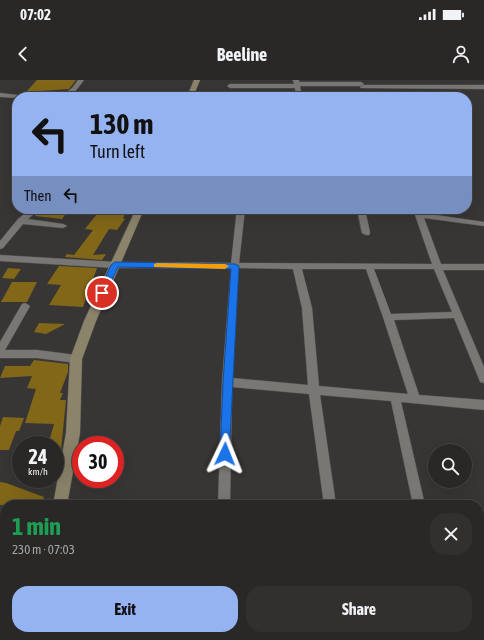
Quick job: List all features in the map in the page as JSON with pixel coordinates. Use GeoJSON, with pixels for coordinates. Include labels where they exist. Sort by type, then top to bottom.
{"type":"FeatureCollection","features":[{"type":"Feature","properties":{"kind":"main road"},"geometry":{"type":"LineString","coordinates":[[192,92],[197,80]]}},
{"type":"Feature","properties":{"kind":"main road"},"geometry":{"type":"LineString","coordinates":[[61,500],[73,433],[76,359],[138,214]]}},
{"type":"Feature","properties":{"kind":"street"},"geometry":{"type":"LineString","coordinates":[[71,92],[81,80]]}},
{"type":"Feature","properties":{"kind":"street"},"geometry":{"type":"LineString","coordinates":[[440,80],[444,87]]}},
{"type":"Feature","properties":{"kind":"street"},"geometry":{"type":"LineString","coordinates":[[230,86],[297,83],[362,86],[484,87]]}},
{"type":"Feature","properties":{"kind":"street"},"geometry":{"type":"LineString","coordinates":[[0,95],[12,96]]}},
{"type":"Feature","properties":{"kind":"street"},"geometry":{"type":"LineString","coordinates":[[0,246],[21,221],[30,214]]}},
{"type":"Feature","properties":{"kind":"street"},"geometry":{"type":"LineString","coordinates":[[224,500],[228,382],[235,266],[240,214]]}},
{"type":"Feature","properties":{"kind":"street"},"geometry":{"type":"LineString","coordinates":[[362,214],[366,234]]}},
{"type":"Feature","properties":{"kind":"street"},"geometry":{"type":"LineString","coordinates":[[419,214],[438,268],[484,379]]}},
{"type":"Feature","properties":{"kind":"street"},"geometry":{"type":"LineString","coordinates":[[429,214],[484,224]]}},
{"type":"Feature","properties":{"kind":"street"},"geometry":{"type":"LineString","coordinates":[[21,221],[63,226]]}},
{"type":"Feature","properties":{"kind":"street"},"geometry":{"type":"LineString","coordinates":[[0,258],[115,265],[438,268],[484,267]]}},
{"type":"Feature","properties":{"kind":"street"},"geometry":{"type":"LineString","coordinates":[[297,267],[307,308],[314,391],[329,500]]}},
{"type":"Feature","properties":{"kind":"street"},"geometry":{"type":"LineString","coordinates":[[369,267],[388,317],[415,398]]}},
{"type":"Feature","properties":{"kind":"street"},"geometry":{"type":"LineString","coordinates":[[0,351],[25,306]]}},
{"type":"Feature","properties":{"kind":"street"},"geometry":{"type":"LineString","coordinates":[[388,317],[458,315]]}},
{"type":"Feature","properties":{"kind":"street"},"geometry":{"type":"LineString","coordinates":[[0,354],[37,354],[76,359]]}},
{"type":"Feature","properties":{"kind":"street"},"geometry":{"type":"LineString","coordinates":[[228,382],[314,391],[415,398],[484,405]]}},
{"type":"Feature","properties":{"kind":"street"},"geometry":{"type":"LineString","coordinates":[[395,397],[418,500]]}},
{"type":"Feature","properties":{"kind":"building"},"geometry":{"type":"Polygon","coordinates":[[[37,80],[76,80],[69,89],[26,92],[37,80]]]}},
{"type":"Feature","properties":{"kind":"building"},"geometry":{"type":"Polygon","coordinates":[[[37,214],[66,214],[62,219],[35,216],[37,214]]]}},
{"type":"Feature","properties":{"kind":"building"},"geometry":{"type":"Polygon","coordinates":[[[97,214],[125,214],[123,218],[125,219],[117,230],[109,229],[93,255],[106,254],[102,260],[65,257],[67,254],[74,255],[93,230],[85,229],[97,214]]]}},
{"type":"Feature","properties":{"kind":"building"},"geometry":{"type":"Polygon","coordinates":[[[59,266],[97,268],[83,307],[49,305],[61,285],[47,284],[59,266]]]}},
{"type":"Feature","properties":{"kind":"building"},"geometry":{"type":"Polygon","coordinates":[[[8,268],[21,269],[14,279],[2,278],[8,268]]]}},
{"type":"Feature","properties":{"kind":"building"},"geometry":{"type":"Polygon","coordinates":[[[12,282],[37,282],[27,302],[1,302],[12,282]]]}},
{"type":"Feature","properties":{"kind":"building"},"geometry":{"type":"Polygon","coordinates":[[[39,323],[65,324],[46,334],[34,332],[39,323]]]}},
{"type":"Feature","properties":{"kind":"building"},"geometry":{"type":"Polygon","coordinates":[[[34,360],[68,364],[68,372],[60,393],[63,393],[60,400],[66,400],[62,436],[51,436],[54,424],[25,423],[36,389],[27,388],[32,376],[0,378],[5,366],[30,366],[34,360]]]}},
{"type":"Feature","properties":{"kind":"building"},"geometry":{"type":"Polygon","coordinates":[[[3,417],[24,418],[19,431],[16,431],[14,436],[12,436],[12,442],[9,450],[0,450],[0,426],[3,417]]]}},
{"type":"Feature","properties":{"kind":"building"},"geometry":{"type":"Polygon","coordinates":[[[0,482],[12,485],[12,488],[20,488],[44,497],[43,500],[0,500],[0,482]]]}},
{"type":"Feature","properties":{"kind":"slow traffic"},"geometry":{"type":"LineString","coordinates":[[157,265],[225,266]]}},
{"type":"Feature","properties":{"kind":"route"},"geometry":{"type":"LineString","coordinates":[[102,293],[115,265],[235,266],[225,454]]}}]}
